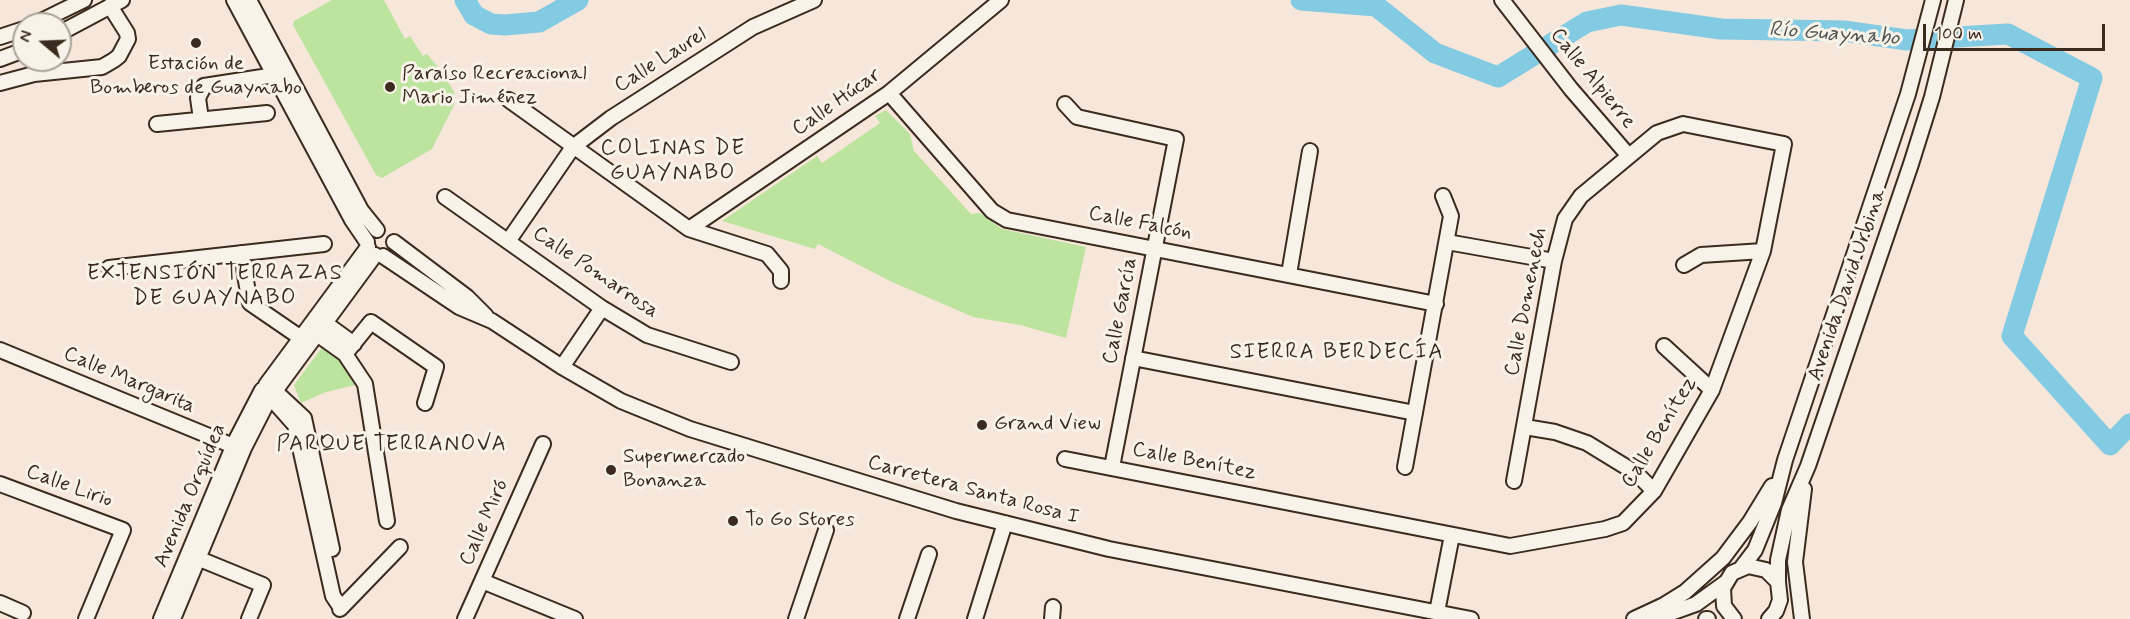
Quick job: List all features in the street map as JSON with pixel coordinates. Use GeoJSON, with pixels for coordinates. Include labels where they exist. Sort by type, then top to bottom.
{"type":"FeatureCollection","features":[{"type":"Feature","properties":{"kind":"street"},"geometry":{"type":"LineString","coordinates":[[60,12],[84,0]]}},
{"type":"Feature","properties":{"kind":"street","name":"Calle Laurel"},"geometry":{"type":"LineString","coordinates":[[509,240],[573,147],[611,118],[753,27],[814,0]]}},
{"type":"Feature","properties":{"kind":"street","name":"Calle Húcar"},"geometry":{"type":"LineString","coordinates":[[689,230],[890,93],[1001,0]]}},
{"type":"Feature","properties":{"kind":"street","name":"Calle Alpierre"},"geometry":{"type":"LineString","coordinates":[[1502,0],[1571,89],[1628,155]]}},
{"type":"Feature","properties":{"kind":"street","name":"Avenida David Urbina"},"geometry":{"type":"LineString","coordinates":[[1725,583],[1732,573],[1742,567],[1762,535],[1908,94],[1933,0]]}},
{"type":"Feature","properties":{"kind":"street","name":"Avenida David Urbina"},"geometry":{"type":"LineString","coordinates":[[1786,619],[1780,600],[1778,560],[1789,510],[1809,466],[1932,97],[1956,0]]}},
{"type":"Feature","properties":{"kind":"street","name":"Carretera Santa Rosa I"},"geometry":{"type":"LineString","coordinates":[[237,1],[352,220],[373,250],[459,308],[492,321]]}},
{"type":"Feature","properties":{"kind":"street","name":"Carretera Santa Rosa I"},"geometry":{"type":"LineString","coordinates":[[237,1],[361,210],[377,230]]}},
{"type":"Feature","properties":{"kind":"street"},"geometry":{"type":"LineString","coordinates":[[0,83],[34,74],[102,67],[119,56],[128,39],[116,3],[72,27]]}},
{"type":"Feature","properties":{"kind":"street"},"geometry":{"type":"LineString","coordinates":[[201,119],[198,98],[204,86],[275,75]]}},
{"type":"Feature","properties":{"kind":"street","name":"Calle Falcón"},"geometry":{"type":"LineString","coordinates":[[890,93],[992,211],[1007,220],[1436,304]]}},
{"type":"Feature","properties":{"kind":"street"},"geometry":{"type":"LineString","coordinates":[[509,100],[689,230],[767,254],[781,271],[781,281]]}},
{"type":"Feature","properties":{"kind":"street","name":"Calle García"},"geometry":{"type":"LineString","coordinates":[[1065,104],[1077,117],[1176,139],[1112,467]]}},
{"type":"Feature","properties":{"kind":"street"},"geometry":{"type":"LineString","coordinates":[[157,124],[267,113]]}},
{"type":"Feature","properties":{"kind":"street","name":"Calle Benítez"},"geometry":{"type":"LineString","coordinates":[[1065,459],[1510,546],[1605,529],[1632,517],[1654,491],[1712,390],[1763,251],[1784,144],[1683,124],[1657,133],[1628,155]]}},
{"type":"Feature","properties":{"kind":"street"},"geometry":{"type":"LineString","coordinates":[[1289,274],[1310,151]]}},
{"type":"Feature","properties":{"kind":"street","name":"Calle Domenech"},"geometry":{"type":"LineString","coordinates":[[1514,481],[1554,261],[1565,219],[1576,204],[1628,155]]}},
{"type":"Feature","properties":{"kind":"street"},"geometry":{"type":"LineString","coordinates":[[1405,466],[1451,216],[1443,196]]}},
{"type":"Feature","properties":{"kind":"street","name":"Calle Pomarrosa"},"geometry":{"type":"LineString","coordinates":[[445,197],[509,240],[602,308],[647,335],[731,362]]}},
{"type":"Feature","properties":{"kind":"street"},"geometry":{"type":"LineString","coordinates":[[377,230],[390,233],[394,242],[392,250],[373,250],[369,236],[377,230]]}},
{"type":"Feature","properties":{"kind":"street","name":"Carretera Santa Rosa I"},"geometry":{"type":"LineString","coordinates":[[394,242],[467,297],[492,321],[562,367],[621,401],[690,429],[1005,523],[1109,549],[1471,619]]}},
{"type":"Feature","properties":{"kind":"street"},"geometry":{"type":"LineString","coordinates":[[1447,242],[1554,261]]}},
{"type":"Feature","properties":{"kind":"street"},"geometry":{"type":"LineString","coordinates":[[109,268],[324,244]]}},
{"type":"Feature","properties":{"kind":"street","name":"Avenida Orquídea"},"geometry":{"type":"LineString","coordinates":[[268,391],[321,328],[373,250]]}},
{"type":"Feature","properties":{"kind":"street","name":"Avenida Orquídea"},"geometry":{"type":"LineString","coordinates":[[161,619],[193,557],[238,449],[268,391],[301,338],[373,250]]}},
{"type":"Feature","properties":{"kind":"street"},"geometry":{"type":"LineString","coordinates":[[1684,265],[1701,255],[1763,251]]}},
{"type":"Feature","properties":{"kind":"street"},"geometry":{"type":"LineString","coordinates":[[241,253],[250,303],[301,338]]}},
{"type":"Feature","properties":{"kind":"street"},"geometry":{"type":"LineString","coordinates":[[562,367],[602,308]]}},
{"type":"Feature","properties":{"kind":"street"},"geometry":{"type":"LineString","coordinates":[[350,349],[371,322],[436,367],[425,402]]}},
{"type":"Feature","properties":{"kind":"street"},"geometry":{"type":"LineString","coordinates":[[321,328],[350,349],[365,384],[387,521]]}},
{"type":"Feature","properties":{"kind":"street"},"geometry":{"type":"LineString","coordinates":[[1664,346],[1712,390]]}},
{"type":"Feature","properties":{"kind":"street","name":"Calle Margarita"},"geometry":{"type":"LineString","coordinates":[[0,350],[238,449]]}},
{"type":"Feature","properties":{"kind":"street"},"geometry":{"type":"LineString","coordinates":[[1133,358],[1415,413]]}},
{"type":"Feature","properties":{"kind":"street"},"geometry":{"type":"LineString","coordinates":[[268,391],[297,410],[306,423],[341,592],[340,611]]}},
{"type":"Feature","properties":{"kind":"street"},"geometry":{"type":"LineString","coordinates":[[1525,427],[1555,432],[1587,443],[1636,473],[1654,491]]}},
{"type":"Feature","properties":{"kind":"street","name":"Calle Miró"},"geometry":{"type":"LineString","coordinates":[[465,619],[543,444]]}},
{"type":"Feature","properties":{"kind":"street"},"geometry":{"type":"LineString","coordinates":[[1634,619],[1685,592],[1723,558],[1738,541],[1764,500],[1785,460]]}},
{"type":"Feature","properties":{"kind":"street"},"geometry":{"type":"LineString","coordinates":[[1802,619],[1796,573],[1796,539],[1809,466]]}},
{"type":"Feature","properties":{"kind":"street","name":"Calle Lirio"},"geometry":{"type":"LineString","coordinates":[[0,484],[123,530],[86,619]]}},
{"type":"Feature","properties":{"kind":"street"},"geometry":{"type":"LineString","coordinates":[[975,619],[1005,523]]}},
{"type":"Feature","properties":{"kind":"street"},"geometry":{"type":"LineString","coordinates":[[796,619],[826,530]]}},
{"type":"Feature","properties":{"kind":"street"},"geometry":{"type":"LineString","coordinates":[[1437,612],[1452,535]]}},
{"type":"Feature","properties":{"kind":"street"},"geometry":{"type":"LineString","coordinates":[[340,611],[400,547]]}},
{"type":"Feature","properties":{"kind":"street"},"geometry":{"type":"LineString","coordinates":[[907,619],[929,554]]}},
{"type":"Feature","properties":{"kind":"street"},"geometry":{"type":"LineString","coordinates":[[193,557],[263,585],[249,619]]}},
{"type":"Feature","properties":{"kind":"street","name":"Avenida Orquídea"},"geometry":{"type":"LineString","coordinates":[[173,619],[193,557]]}},
{"type":"Feature","properties":{"kind":"street"},"geometry":{"type":"LineString","coordinates":[[1742,567],[1760,567],[1771,573],[1778,582]]}},
{"type":"Feature","properties":{"kind":"street"},"geometry":{"type":"LineString","coordinates":[[482,581],[575,619]]}},
{"type":"Feature","properties":{"kind":"street"},"geometry":{"type":"LineString","coordinates":[[1654,619],[1684,610],[1725,583]]}},
{"type":"Feature","properties":{"kind":"street"},"geometry":{"type":"LineString","coordinates":[[1725,583],[1722,600],[1726,611],[1734,619]]}},
{"type":"Feature","properties":{"kind":"street"},"geometry":{"type":"LineString","coordinates":[[1769,619],[1776,611],[1780,600]]}},
{"type":"Feature","properties":{"kind":"street"},"geometry":{"type":"LineString","coordinates":[[0,603],[23,613]]}},
{"type":"Feature","properties":{"kind":"street"},"geometry":{"type":"LineString","coordinates":[[1409,606],[1419,619]]}},
{"type":"Feature","properties":{"kind":"green space","name":"Paraíso Recreacional Mario Jiménez"},"geometry":{"type":"Polygon","coordinates":[[[332,0],[384,0],[405,39],[410,36],[423,56],[427,54],[444,74],[454,92],[454,105],[432,149],[382,178],[376,175],[293,25],[294,21],[332,0]]]}},
{"type":"Feature","properties":{"kind":"green space"},"geometry":{"type":"Polygon","coordinates":[[[886,110],[910,134],[914,151],[971,214],[980,213],[1002,229],[1086,247],[1066,338],[1020,325],[973,317],[892,282],[818,244],[815,249],[722,221],[817,156],[822,163],[880,123],[875,116],[886,110]]]}},
{"type":"Feature","properties":{"kind":"green space"},"geometry":{"type":"Polygon","coordinates":[[[323,346],[336,355],[360,384],[326,392],[301,403],[294,385],[323,346]]]}},
{"type":"Feature","properties":{"kind":"waterway","name":"Río Guaynabo"},"geometry":{"type":"LineString","coordinates":[[465,0],[474,15],[491,24],[505,25],[539,22],[578,0]]}},
{"type":"Feature","properties":{"kind":"waterway","name":"Río Guaynabo"},"geometry":{"type":"LineString","coordinates":[[1301,0],[1376,6],[1435,53],[1498,77],[1587,22],[1621,15],[1721,29],[1844,31],[1907,40],[2008,34],[2092,78],[2012,336],[2110,445],[2130,424]]}},
{"type":"Feature","properties":{"kind":"place","name":"Estación de Bomberos de Guaynabo"},"geometry":{"type":"Point","coordinates":[196,43]}},
{"type":"Feature","properties":{"kind":"place","name":"Paraíso Recreacional Mario Jiménez"},"geometry":{"type":"Point","coordinates":[390,87]}},
{"type":"Feature","properties":{"kind":"place","name":"Grand View"},"geometry":{"type":"Point","coordinates":[982,425]}},
{"type":"Feature","properties":{"kind":"place","name":"Supermercado Bonanza"},"geometry":{"type":"Point","coordinates":[611,470]}},
{"type":"Feature","properties":{"kind":"place","name":"To Go Stores"},"geometry":{"type":"Point","coordinates":[733,521]}},
{"type":"Feature","properties":{"kind":"district","name":"COLINAS DE GUAYNABO"},"geometry":{"type":"Point","coordinates":[673,162]}},
{"type":"Feature","properties":{"kind":"district","name":"EXTENSIÓN TERRAZAS DE GUAYNABO"},"geometry":{"type":"Point","coordinates":[215,286]}},
{"type":"Feature","properties":{"kind":"district","name":"SIERRA BERDECÍA"},"geometry":{"type":"Point","coordinates":[1337,353]}},
{"type":"Feature","properties":{"kind":"district","name":"PARQUE TERRANOVA"},"geometry":{"type":"Point","coordinates":[392,445]}}]}
